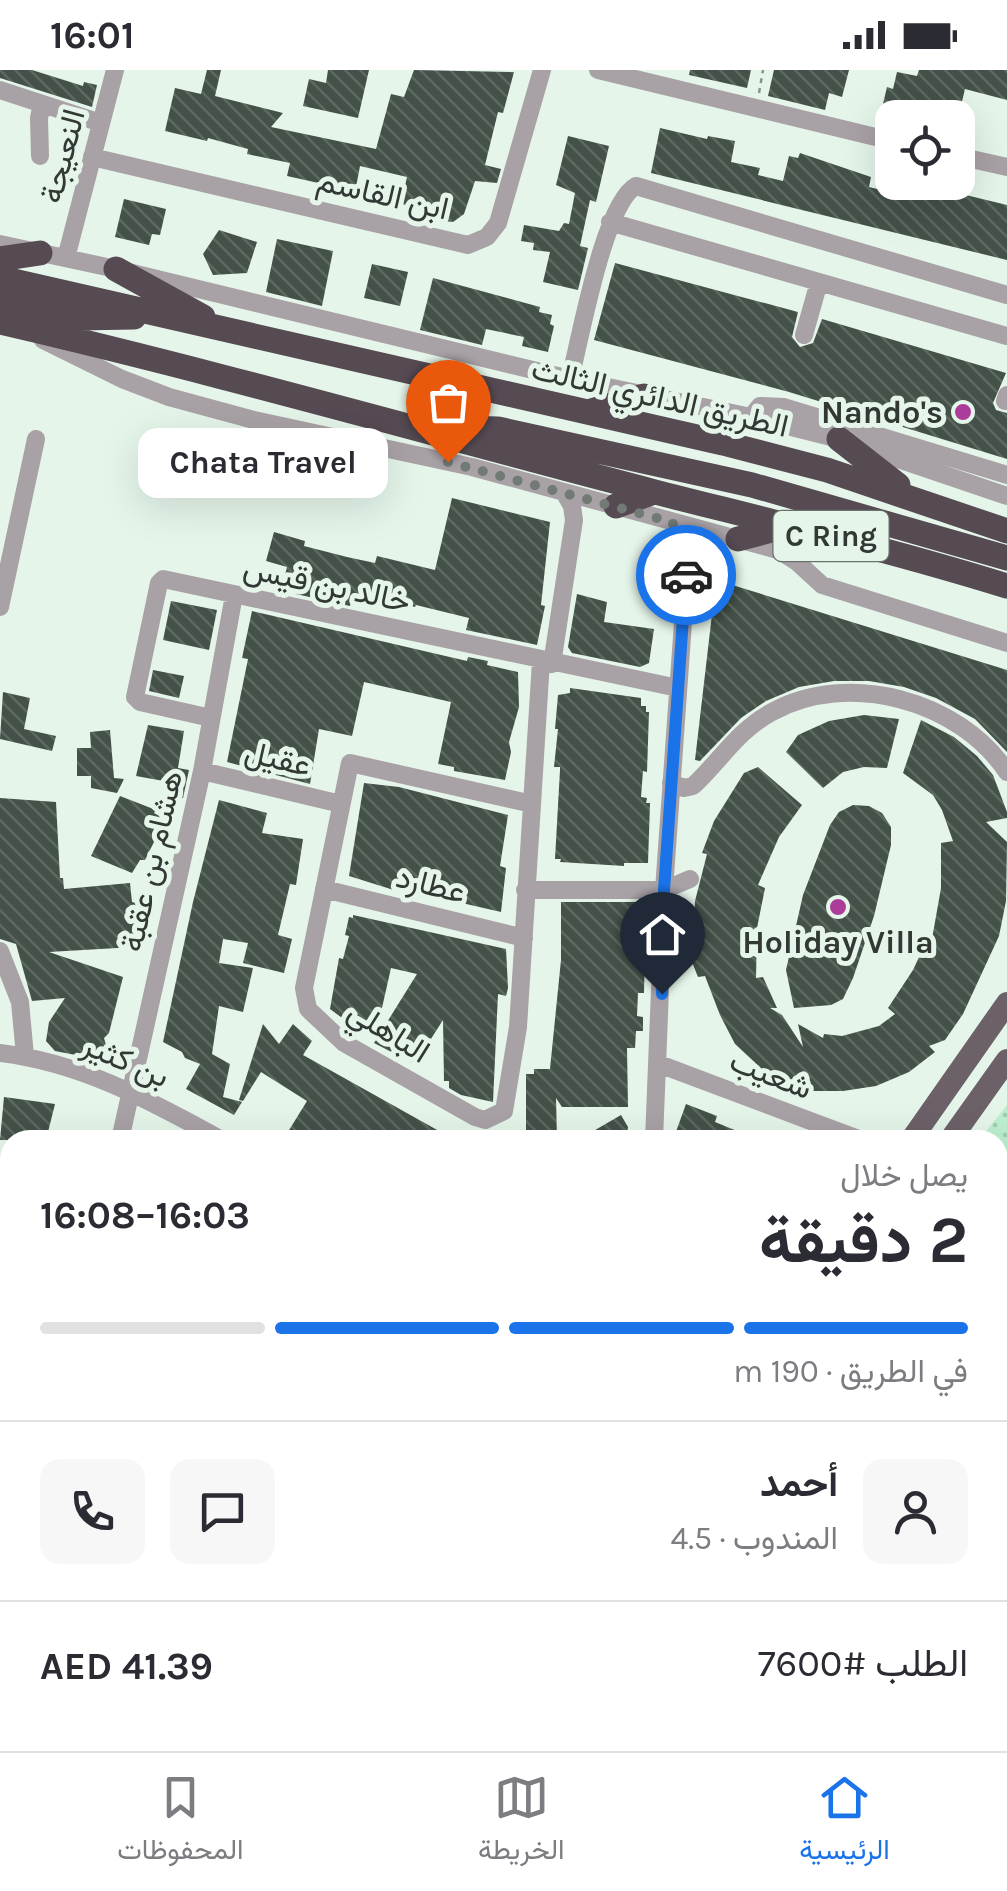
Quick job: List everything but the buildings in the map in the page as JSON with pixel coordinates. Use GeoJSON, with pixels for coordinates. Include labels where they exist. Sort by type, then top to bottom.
{"type":"FeatureCollection","features":[{"type":"Feature","properties":{"kind":"highway"},"geometry":{"type":"LineString","coordinates":[[0,259],[40,252]]}},
{"type":"Feature","properties":{"kind":"highway"},"geometry":{"type":"LineString","coordinates":[[116,268],[229,332]]}},
{"type":"Feature","properties":{"kind":"highway","name":"الطريق الدائري الثالث"},"geometry":{"type":"LineString","coordinates":[[0,278],[740,447],[827,470],[1007,531]]}},
{"type":"Feature","properties":{"kind":"highway"},"geometry":{"type":"LineString","coordinates":[[0,301],[79,318],[108,320],[158,315]]}},
{"type":"Feature","properties":{"kind":"highway","name":"C Ring"},"geometry":{"type":"LineString","coordinates":[[8,324],[420,427],[654,492],[918,558],[1007,586]]}},
{"type":"Feature","properties":{"kind":"highway"},"geometry":{"type":"LineString","coordinates":[[584,413],[644,396]]}},
{"type":"Feature","properties":{"kind":"highway"},"geometry":{"type":"LineString","coordinates":[[420,427],[498,430],[628,456],[752,485],[1007,558]]}},
{"type":"Feature","properties":{"kind":"highway"},"geometry":{"type":"LineString","coordinates":[[839,439],[914,498]]}},
{"type":"Feature","properties":{"kind":"highway"},"geometry":{"type":"LineString","coordinates":[[603,503],[654,492]]}},
{"type":"Feature","properties":{"kind":"highway"},"geometry":{"type":"LineString","coordinates":[[728,537],[790,525]]}},
{"type":"Feature","properties":{"kind":"main road"},"geometry":{"type":"LineString","coordinates":[[918,1130],[1007,1004]]}},
{"type":"Feature","properties":{"kind":"main road"},"geometry":{"type":"LineString","coordinates":[[957,1130],[1007,1060]]}},
{"type":"Feature","properties":{"kind":"street","name":"النعيجة"},"geometry":{"type":"LineString","coordinates":[[66,258],[114,70]]}},
{"type":"Feature","properties":{"kind":"street","name":"ابن القاسم"},"geometry":{"type":"LineString","coordinates":[[92,157],[468,245],[486,237],[498,224],[542,70]]}},
{"type":"Feature","properties":{"kind":"street"},"geometry":{"type":"LineString","coordinates":[[598,70],[875,137]]}},
{"type":"Feature","properties":{"kind":"street"},"geometry":{"type":"LineString","coordinates":[[0,90],[102,123]]}},
{"type":"Feature","properties":{"kind":"street"},"geometry":{"type":"LineString","coordinates":[[40,156],[42,104]]}},
{"type":"Feature","properties":{"kind":"street"},"geometry":{"type":"LineString","coordinates":[[975,160],[1007,168]]}},
{"type":"Feature","properties":{"kind":"street"},"geometry":{"type":"LineString","coordinates":[[570,379],[610,222],[627,191],[636,186],[1007,294]]}},
{"type":"Feature","properties":{"kind":"street"},"geometry":{"type":"LineString","coordinates":[[610,222],[1007,336]]}},
{"type":"Feature","properties":{"kind":"street","name":"الطريق الدائري الثالث"},"geometry":{"type":"LineString","coordinates":[[0,244],[839,439],[1007,496]]}},
{"type":"Feature","properties":{"kind":"street"},"geometry":{"type":"LineString","coordinates":[[804,335],[819,282]]}},
{"type":"Feature","properties":{"kind":"street"},"geometry":{"type":"LineString","coordinates":[[8,324],[153,392],[235,415],[472,467],[728,537],[788,555],[822,585],[1007,644]]}},
{"type":"Feature","properties":{"kind":"street"},"geometry":{"type":"LineString","coordinates":[[750,417],[760,406],[784,407],[1007,476]]}},
{"type":"Feature","properties":{"kind":"street"},"geometry":{"type":"LineString","coordinates":[[0,606],[36,440]]}},
{"type":"Feature","properties":{"kind":"street","name":"الباهلي"},"geometry":{"type":"LineString","coordinates":[[532,804],[350,763],[304,988],[308,1009],[344,1043],[474,1117],[494,1118],[504,1111],[518,1027],[525,890],[546,662],[574,520],[564,492]]}},
{"type":"Feature","properties":{"kind":"street","name":"الباهلي"},"geometry":{"type":"LineString","coordinates":[[574,520],[603,503]]}},
{"type":"Feature","properties":{"kind":"street"},"geometry":{"type":"LineString","coordinates":[[655,1130],[664,890],[687,566],[684,542],[672,522]]}},
{"type":"Feature","properties":{"kind":"street"},"geometry":{"type":"LineString","coordinates":[[687,566],[702,545],[728,537]]}},
{"type":"Feature","properties":{"kind":"street","name":"خالد بن قيس"},"geometry":{"type":"LineString","coordinates":[[211,718],[140,702],[134,691],[160,580],[678,688]]}},
{"type":"Feature","properties":{"kind":"street","name":"هشام بن عقبة"},"geometry":{"type":"LineString","coordinates":[[122,1130],[202,771],[234,594]]}},
{"type":"Feature","properties":{"kind":"street"},"geometry":{"type":"LineString","coordinates":[[672,782],[684,788],[693,786],[740,735],[774,710],[815,698],[858,694],[902,698],[945,716],[983,743],[1007,772]]}},
{"type":"Feature","properties":{"kind":"street","name":"عقيل"},"geometry":{"type":"LineString","coordinates":[[202,771],[341,804]]}},
{"type":"Feature","properties":{"kind":"street"},"geometry":{"type":"LineString","coordinates":[[525,890],[664,890],[690,879]]}},
{"type":"Feature","properties":{"kind":"street","name":"عطارد"},"geometry":{"type":"LineString","coordinates":[[324,889],[524,938]]}},
{"type":"Feature","properties":{"kind":"street"},"geometry":{"type":"LineString","coordinates":[[0,952],[20,1002],[25,1056]]}},
{"type":"Feature","properties":{"kind":"street","name":"بن كثير"},"geometry":{"type":"LineString","coordinates":[[0,1053],[88,1072],[204,1130]]}},
{"type":"Feature","properties":{"kind":"street","name":"شعيب"},"geometry":{"type":"LineString","coordinates":[[660,1064],[835,1130]]}},
{"type":"Feature","properties":{"kind":"path"},"geometry":{"type":"LineString","coordinates":[[755,109],[763,70]]}},
{"type":"Feature","properties":{"kind":"green space"},"geometry":{"type":"Polygon","coordinates":[[[1007,1105],[1007,1130],[987,1130],[1007,1105]]]}},
{"type":"Feature","properties":{"kind":"way so far"},"geometry":{"type":"LineString","coordinates":[[448,462],[672,522],[686,550],[686,575]]}},
{"type":"Feature","properties":{"kind":"place","name":"Nando's"},"geometry":{"type":"Point","coordinates":[963,412]}},
{"type":"Feature","properties":{"kind":"place","name":"Chata Travel"},"geometry":{"type":"Point","coordinates":[448,462]}},
{"type":"Feature","properties":{"kind":"place","name":"Holiday Villa"},"geometry":{"type":"Point","coordinates":[838,907]}},
{"type":"Feature","properties":{"kind":"route"},"geometry":{"type":"LineString","coordinates":[[662,994],[664,890],[686,575]]}}]}
